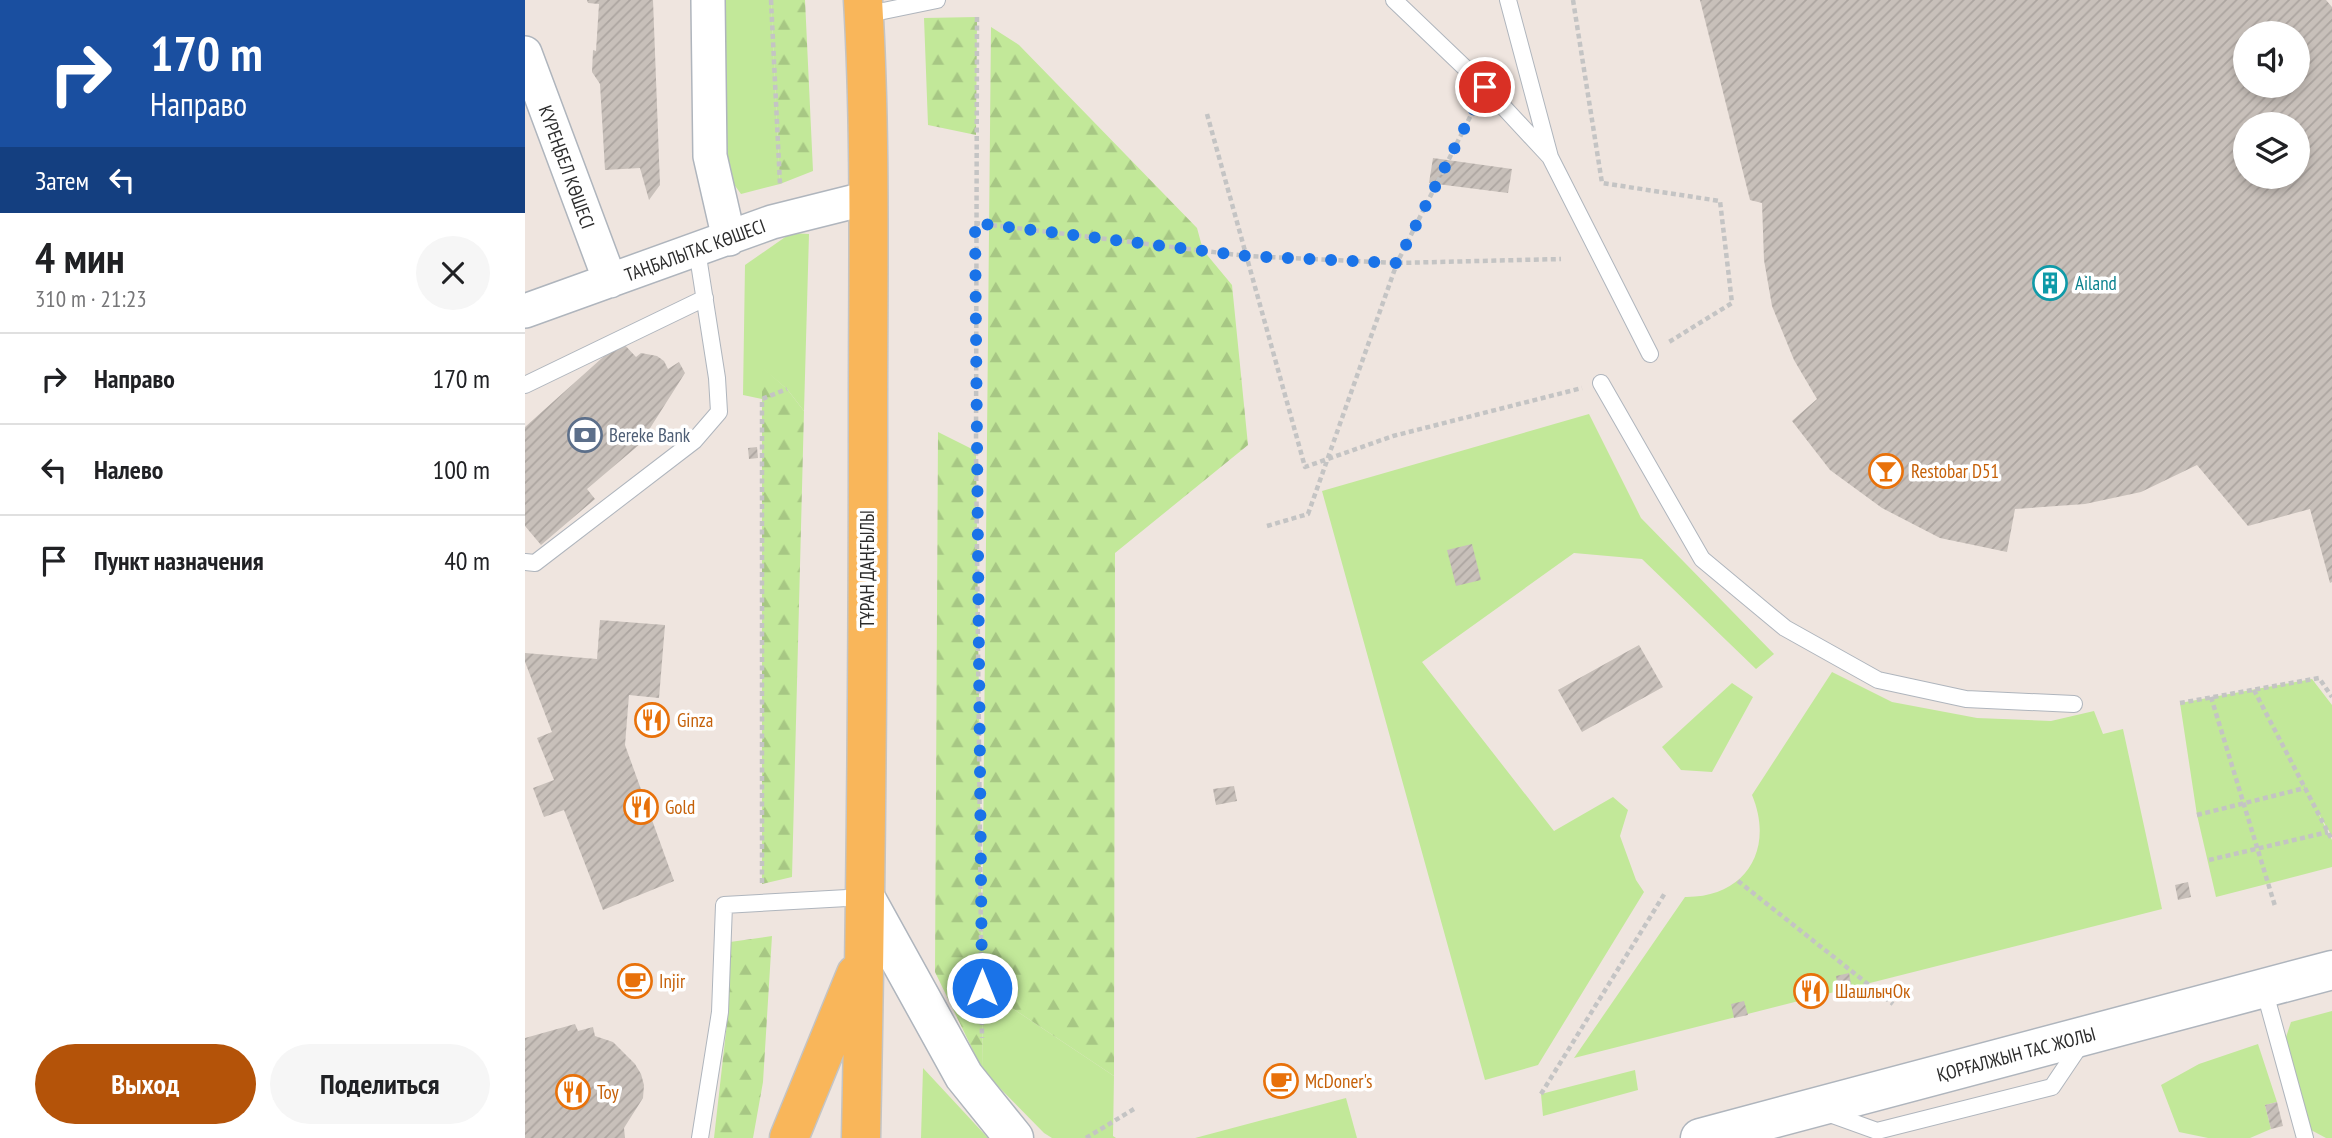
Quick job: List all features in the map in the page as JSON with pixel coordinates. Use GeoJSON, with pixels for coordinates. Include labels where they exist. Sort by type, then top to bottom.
{"type":"FeatureCollection","features":[{"type":"Feature","properties":{"kind":"main road","name":"ТҰРАН ДАҢҒЫЛЫ"},"geometry":{"type":"LineString","coordinates":[[861,1138],[865,953],[868,198],[864,8]]}},
{"type":"Feature","properties":{"kind":"main road"},"geometry":{"type":"LineString","coordinates":[[865,897],[964,1076],[1014,1138]]}},
{"type":"Feature","properties":{"kind":"main road"},"geometry":{"type":"LineString","coordinates":[[789,1138],[865,953]]}},
{"type":"Feature","properties":{"kind":"main road","name":"ҚОРҒАЛЖЫН ТАС ЖОЛЫ"},"geometry":{"type":"LineString","coordinates":[[1723,1135],[1811,1108],[2332,970]]}},
{"type":"Feature","properties":{"kind":"street"},"geometry":{"type":"LineString","coordinates":[[708,0],[710,156],[729,239]]}},
{"type":"Feature","properties":{"kind":"street","name":"КҮРЕҢБЕЛ КӨШЕСІ"},"geometry":{"type":"LineString","coordinates":[[525,53],[610,281]]}},
{"type":"Feature","properties":{"kind":"street","name":"ТАҢБАЛЫТАС КӨШЕСІ"},"geometry":{"type":"LineString","coordinates":[[525,311],[772,222],[868,198]]}},
{"type":"Feature","properties":{"kind":"lane"},"geometry":{"type":"LineString","coordinates":[[864,8],[937,0]]}},
{"type":"Feature","properties":{"kind":"lane"},"geometry":{"type":"LineString","coordinates":[[1394,0],[1485,87],[1550,157]]}},
{"type":"Feature","properties":{"kind":"lane"},"geometry":{"type":"LineString","coordinates":[[1508,0],[1550,157],[1650,354]]}},
{"type":"Feature","properties":{"kind":"lane"},"geometry":{"type":"LineString","coordinates":[[525,562],[535,563],[694,441],[719,412],[717,377],[697,250]]}},
{"type":"Feature","properties":{"kind":"lane"},"geometry":{"type":"LineString","coordinates":[[525,385],[705,298]]}},
{"type":"Feature","properties":{"kind":"lane"},"geometry":{"type":"LineString","coordinates":[[1601,383],[1702,559],[1785,628],[1878,680],[1966,699],[2074,704]]}},
{"type":"Feature","properties":{"kind":"lane"},"geometry":{"type":"LineString","coordinates":[[700,1138],[720,1012],[724,905],[865,897]]}},
{"type":"Feature","properties":{"kind":"lane"},"geometry":{"type":"LineString","coordinates":[[2264,988],[2305,1138]]}},
{"type":"Feature","properties":{"kind":"path"},"geometry":{"type":"LineString","coordinates":[[771,0],[780,184]]}},
{"type":"Feature","properties":{"kind":"path"},"geometry":{"type":"LineString","coordinates":[[1573,0],[1602,183],[1720,201],[1732,303],[1650,354]]}},
{"type":"Feature","properties":{"kind":"path"},"geometry":{"type":"LineString","coordinates":[[977,17],[975,223],[982,1043]]}},
{"type":"Feature","properties":{"kind":"path"},"geometry":{"type":"LineString","coordinates":[[1267,526],[1308,514],[1397,263],[1485,87]]}},
{"type":"Feature","properties":{"kind":"path"},"geometry":{"type":"LineString","coordinates":[[1207,114],[1305,467],[1393,436],[1601,383]]}},
{"type":"Feature","properties":{"kind":"path"},"geometry":{"type":"LineString","coordinates":[[975,223],[1246,256],[1397,263],[1561,259]]}},
{"type":"Feature","properties":{"kind":"path"},"geometry":{"type":"LineString","coordinates":[[762,884],[762,399],[787,388]]}},
{"type":"Feature","properties":{"kind":"path"},"geometry":{"type":"LineString","coordinates":[[2180,703],[2319,678],[2332,697]]}},
{"type":"Feature","properties":{"kind":"path"},"geometry":{"type":"LineString","coordinates":[[2254,690],[2332,840]]}},
{"type":"Feature","properties":{"kind":"path"},"geometry":{"type":"LineString","coordinates":[[2211,697],[2275,906]]}},
{"type":"Feature","properties":{"kind":"path"},"geometry":{"type":"LineString","coordinates":[[2197,815],[2305,788]]}},
{"type":"Feature","properties":{"kind":"path"},"geometry":{"type":"LineString","coordinates":[[2209,860],[2327,832]]}},
{"type":"Feature","properties":{"kind":"path"},"geometry":{"type":"LineString","coordinates":[[1738,881],[1893,1004]]}},
{"type":"Feature","properties":{"kind":"path"},"geometry":{"type":"LineString","coordinates":[[1541,1094],[1665,893]]}},
{"type":"Feature","properties":{"kind":"path"},"geometry":{"type":"LineString","coordinates":[[1086,1138],[1134,1109]]}},
{"type":"Feature","properties":{"kind":"green space"},"geometry":{"type":"Polygon","coordinates":[[[721,0],[771,0],[780,184],[741,194],[720,165],[721,0]]]}},
{"type":"Feature","properties":{"kind":"green space"},"geometry":{"type":"Polygon","coordinates":[[[771,0],[805,0],[813,171],[780,184],[771,0]]]}},
{"type":"Feature","properties":{"kind":"green space"},"geometry":{"type":"Polygon","coordinates":[[[977,17],[976,135],[928,125],[924,18],[977,17]]]}},
{"type":"Feature","properties":{"kind":"green space"},"geometry":{"type":"Polygon","coordinates":[[[991,27],[1019,45],[1197,228],[1203,250],[1232,285],[1248,445],[1115,553],[1114,1076],[982,988],[983,1071],[935,972],[938,432],[976,451],[982,955],[991,27]]]}},
{"type":"Feature","properties":{"kind":"green space"},"geometry":{"type":"Polygon","coordinates":[[[791,233],[809,234],[804,411],[787,389],[762,368],[762,399],[743,395],[745,265],[791,233]]]}},
{"type":"Feature","properties":{"kind":"green space"},"geometry":{"type":"Polygon","coordinates":[[[762,367],[787,389],[804,411],[792,877],[762,884],[762,367]]]}},
{"type":"Feature","properties":{"kind":"green space"},"geometry":{"type":"Polygon","coordinates":[[[1589,414],[1641,518],[1774,654],[1756,669],[1642,559],[1574,553],[1422,662],[1554,831],[1613,797],[1628,810],[1620,836],[1636,880],[1644,892],[1538,1065],[1485,1080],[1322,491],[1589,414]]]}},
{"type":"Feature","properties":{"kind":"green space"},"geometry":{"type":"Polygon","coordinates":[[[1832,672],[1892,702],[1977,718],[2051,721],[2094,711],[2103,734],[2123,729],[2162,909],[1574,1058],[1685,897],[1706,895],[1724,889],[1739,880],[1750,867],[1757,852],[1760,834],[1752,795],[1832,672]]]}},
{"type":"Feature","properties":{"kind":"green space"},"geometry":{"type":"Polygon","coordinates":[[[2312,679],[2332,705],[2332,836],[2317,811],[2332,840],[2332,867],[2216,897],[2197,815],[2180,703],[2312,679]]]}},
{"type":"Feature","properties":{"kind":"green space"},"geometry":{"type":"Polygon","coordinates":[[[1732,683],[1753,697],[1712,772],[1681,770],[1662,747],[1732,683]]]}},
{"type":"Feature","properties":{"kind":"green space"},"geometry":{"type":"Polygon","coordinates":[[[772,936],[763,1082],[753,1138],[714,1138],[728,1014],[730,942],[772,936]]]}},
{"type":"Feature","properties":{"kind":"green space"},"geometry":{"type":"Polygon","coordinates":[[[982,988],[1114,1076],[1113,1136],[1116,1138],[1052,1138],[983,1071],[982,988]]]}},
{"type":"Feature","properties":{"kind":"green space"},"geometry":{"type":"Polygon","coordinates":[[[2332,1011],[2332,1138],[2326,1138],[2311,1130],[2282,1049],[2291,1022],[2332,1011]]]}},
{"type":"Feature","properties":{"kind":"green space"},"geometry":{"type":"Polygon","coordinates":[[[2258,1044],[2277,1102],[2265,1105],[2271,1129],[2250,1138],[2208,1138],[2179,1132],[2161,1085],[2199,1064],[2258,1044]]]}},
{"type":"Feature","properties":{"kind":"green space"},"geometry":{"type":"Polygon","coordinates":[[[923,1068],[988,1138],[921,1138],[923,1068]]]}},
{"type":"Feature","properties":{"kind":"green space"},"geometry":{"type":"Polygon","coordinates":[[[1635,1070],[1638,1090],[1543,1116],[1541,1094],[1635,1070]]]}},
{"type":"Feature","properties":{"kind":"green space"},"geometry":{"type":"Polygon","coordinates":[[[1346,1098],[1357,1138],[1195,1138],[1346,1098]]]}},
{"type":"Feature","properties":{"kind":"building"},"geometry":{"type":"Polygon","coordinates":[[[587,0],[653,0],[660,185],[649,200],[640,168],[605,170],[600,84],[592,72],[599,4],[588,3],[587,0]]]}},
{"type":"Feature","properties":{"kind":"building","name":"Ailand"},"geometry":{"type":"Polygon","coordinates":[[[1700,0],[2326,0],[2332,7],[2332,582],[2330,583],[2310,509],[2248,526],[2197,465],[2141,492],[2085,504],[2015,509],[2007,552],[1940,538],[1882,508],[1830,470],[1792,421],[1817,399],[1794,360],[1772,306],[1764,260],[1762,203],[1750,200],[1700,0]]]}},
{"type":"Feature","properties":{"kind":"building"},"geometry":{"type":"Polygon","coordinates":[[[1433,158],[1512,169],[1508,193],[1429,183],[1433,158]]]}},
{"type":"Feature","properties":{"kind":"building","name":"Bereke Bank"},"geometry":{"type":"Polygon","coordinates":[[[621,341],[636,357],[641,353],[657,356],[664,361],[668,369],[679,362],[685,373],[640,444],[587,489],[595,499],[541,545],[525,526],[525,427],[621,341]]]}},
{"type":"Feature","properties":{"kind":"building"},"geometry":{"type":"Polygon","coordinates":[[[757,447],[758,458],[749,459],[748,448],[757,447]]]}},
{"type":"Feature","properties":{"kind":"building"},"geometry":{"type":"Polygon","coordinates":[[[1472,544],[1481,580],[1456,586],[1447,550],[1472,544]]]}},
{"type":"Feature","properties":{"kind":"building"},"geometry":{"type":"Polygon","coordinates":[[[600,620],[665,625],[659,698],[629,695],[625,745],[674,881],[603,910],[564,810],[544,817],[533,788],[554,780],[537,738],[552,732],[525,662],[525,653],[597,659],[600,620]]]}},
{"type":"Feature","properties":{"kind":"building"},"geometry":{"type":"Polygon","coordinates":[[[1639,645],[1663,687],[1582,732],[1558,690],[1639,645]]]}},
{"type":"Feature","properties":{"kind":"building"},"geometry":{"type":"Polygon","coordinates":[[[1234,786],[1237,801],[1216,805],[1213,789],[1234,786]]]}},
{"type":"Feature","properties":{"kind":"building"},"geometry":{"type":"Polygon","coordinates":[[[2188,882],[2191,897],[2178,900],[2175,885],[2188,882]]]}},
{"type":"Feature","properties":{"kind":"building"},"geometry":{"type":"Polygon","coordinates":[[[1849,973],[1852,988],[1839,991],[1836,976],[1849,973]]]}},
{"type":"Feature","properties":{"kind":"building"},"geometry":{"type":"Polygon","coordinates":[[[1744,1001],[1748,1015],[1734,1018],[1731,1004],[1744,1001]]]}},
{"type":"Feature","properties":{"kind":"building"},"geometry":{"type":"Polygon","coordinates":[[[575,1024],[578,1031],[593,1027],[595,1036],[613,1042],[635,1064],[644,1085],[643,1098],[624,1128],[625,1138],[525,1138],[525,1038],[575,1024]]]}},
{"type":"Feature","properties":{"kind":"building"},"geometry":{"type":"Polygon","coordinates":[[[2277,1102],[2283,1126],[2271,1129],[2265,1105],[2277,1102]]]}},
{"type":"Feature","properties":{"kind":"place","name":"Ailand"},"geometry":{"type":"Point","coordinates":[2050,283]}},
{"type":"Feature","properties":{"kind":"place","name":"Bereke Bank"},"geometry":{"type":"Point","coordinates":[585,435]}},
{"type":"Feature","properties":{"kind":"place","name":"Restobar D51"},"geometry":{"type":"Point","coordinates":[1886,471]}},
{"type":"Feature","properties":{"kind":"place","name":"Ginza"},"geometry":{"type":"Point","coordinates":[652,720]}},
{"type":"Feature","properties":{"kind":"place","name":"Gold"},"geometry":{"type":"Point","coordinates":[641,807]}},
{"type":"Feature","properties":{"kind":"place","name":"Injir"},"geometry":{"type":"Point","coordinates":[635,981]}},
{"type":"Feature","properties":{"kind":"place","name":"ШашлычОк"},"geometry":{"type":"Point","coordinates":[1811,991]}},
{"type":"Feature","properties":{"kind":"place","name":"McDoner's"},"geometry":{"type":"Point","coordinates":[1281,1081]}},
{"type":"Feature","properties":{"kind":"place","name":"Toy"},"geometry":{"type":"Point","coordinates":[573,1092]}},
{"type":"Feature","properties":{"kind":"route"},"geometry":{"type":"LineString","coordinates":[[982,988],[975,223],[1246,256],[1397,263],[1485,87]]}}]}
